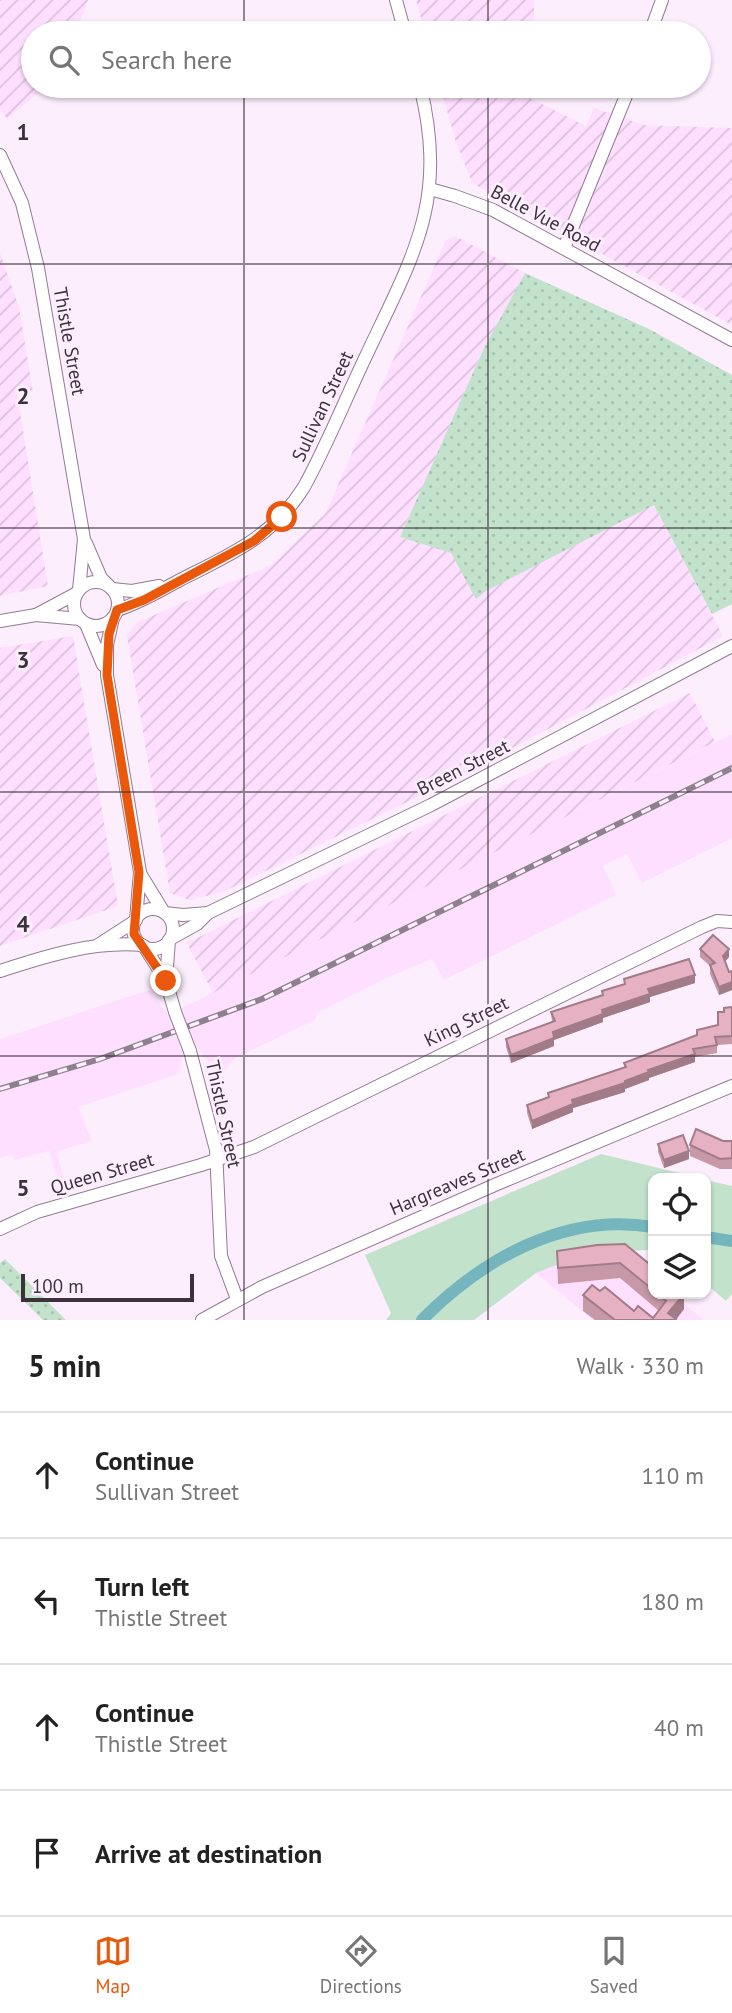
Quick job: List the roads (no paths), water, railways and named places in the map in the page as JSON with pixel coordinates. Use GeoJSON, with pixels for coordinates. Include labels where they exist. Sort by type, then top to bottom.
{"type":"FeatureCollection","features":[{"type":"Feature","properties":{"kind":"street"},"geometry":{"type":"LineString","coordinates":[[396,0],[402,21]]}},
{"type":"Feature","properties":{"kind":"street"},"geometry":{"type":"LineString","coordinates":[[654,21],[662,0]]}},
{"type":"Feature","properties":{"kind":"street"},"geometry":{"type":"LineString","coordinates":[[422,98],[430,138],[430,189]]}},
{"type":"Feature","properties":{"kind":"street"},"geometry":{"type":"LineString","coordinates":[[564,248],[625,98]]}},
{"type":"Feature","properties":{"kind":"street","name":"Thistle Street"},"geometry":{"type":"LineString","coordinates":[[0,155],[22,203],[35,253],[84,539],[101,578],[110,587]]}},
{"type":"Feature","properties":{"kind":"street","name":"Belle Vue Road"},"geometry":{"type":"LineString","coordinates":[[430,189],[485,207],[732,340]]}},
{"type":"Feature","properties":{"kind":"street","name":"Sullivan Street"},"geometry":{"type":"LineString","coordinates":[[115,614],[254,541],[294,504],[315,468],[405,274],[424,224],[430,189]]}},
{"type":"Feature","properties":{"kind":"street","name":"Thistle Street"},"geometry":{"type":"LineString","coordinates":[[78,591],[84,539]]}},
{"type":"Feature","properties":{"kind":"street"},"geometry":{"type":"LineString","coordinates":[[36,615],[83,586],[96,582],[110,587],[118,603],[107,645],[107,675],[139,872],[134,934],[143,945]]}},
{"type":"Feature","properties":{"kind":"street","name":"Sullivan Street"},"geometry":{"type":"LineString","coordinates":[[110,587],[132,591],[176,582]]}},
{"type":"Feature","properties":{"kind":"street"},"geometry":{"type":"LineString","coordinates":[[78,591],[74,607],[107,675]]}},
{"type":"Feature","properties":{"kind":"street"},"geometry":{"type":"LineString","coordinates":[[0,621],[36,615],[100,626],[115,614]]}},
{"type":"Feature","properties":{"kind":"street","name":"Breen Street"},"geometry":{"type":"LineString","coordinates":[[170,939],[197,924],[208,913],[431,805],[732,646]]}},
{"type":"Feature","properties":{"kind":"street"},"geometry":{"type":"LineString","coordinates":[[0,971],[97,945],[143,945],[155,948],[170,939],[173,933],[172,922],[139,872]]}},
{"type":"Feature","properties":{"kind":"street"},"geometry":{"type":"LineString","coordinates":[[97,945],[150,909],[164,912]]}},
{"type":"Feature","properties":{"kind":"street","name":"Breen Street"},"geometry":{"type":"LineString","coordinates":[[164,912],[183,915],[208,913]]}},
{"type":"Feature","properties":{"kind":"street","name":"King Street"},"geometry":{"type":"LineString","coordinates":[[217,1159],[266,1142],[702,927],[718,921],[732,922]]}},
{"type":"Feature","properties":{"kind":"street","name":"Thistle Street"},"geometry":{"type":"LineString","coordinates":[[166,981],[170,939]]}},
{"type":"Feature","properties":{"kind":"street","name":"Thistle Street"},"geometry":{"type":"LineString","coordinates":[[143,945],[166,981],[204,1097],[217,1159],[222,1256],[237,1299]]}},
{"type":"Feature","properties":{"kind":"street","name":"Hargreaves Street"},"geometry":{"type":"LineString","coordinates":[[204,1320],[237,1299],[497,1184],[732,1086]]}},
{"type":"Feature","properties":{"kind":"street","name":"Queen Street"},"geometry":{"type":"LineString","coordinates":[[0,1229],[37,1212],[217,1159]]}},
{"type":"Feature","properties":{"kind":"waterway"},"geometry":{"type":"LineString","coordinates":[[422,1320],[471,1278],[527,1245],[588,1227],[620,1224],[648,1227]]}},
{"type":"Feature","properties":{"kind":"waterway"},"geometry":{"type":"LineString","coordinates":[[711,1238],[732,1241]]}},
{"type":"Feature","properties":{"kind":"railway"},"geometry":{"type":"LineString","coordinates":[[0,1089],[100,1059],[262,999],[732,768]]}}]}
